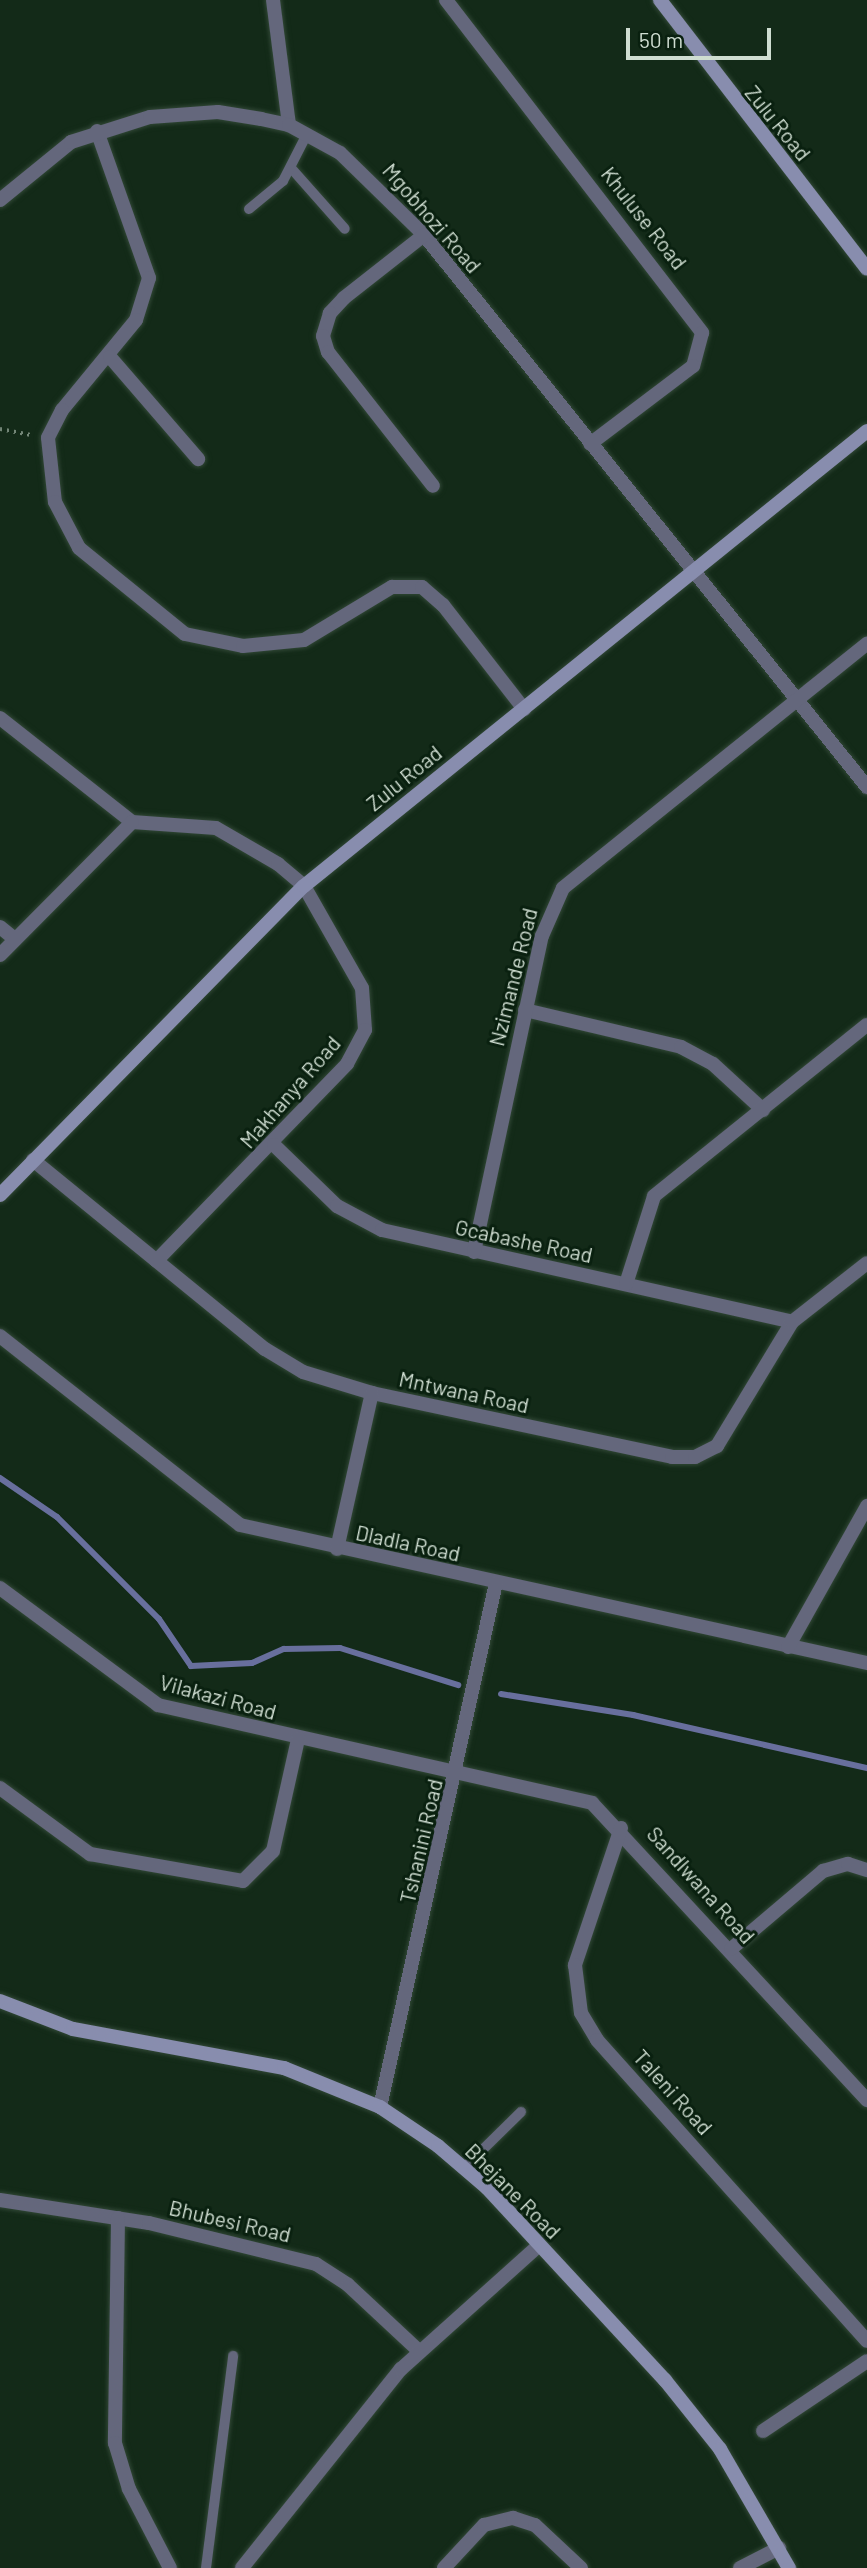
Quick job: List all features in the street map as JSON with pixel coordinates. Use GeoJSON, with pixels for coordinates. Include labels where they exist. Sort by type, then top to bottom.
{"type":"FeatureCollection","features":[{"type":"Feature","properties":{"kind":"street"},"geometry":{"type":"LineString","coordinates":[[273,0],[289,125]]}},
{"type":"Feature","properties":{"kind":"street","name":"Khuluse Road"},"geometry":{"type":"LineString","coordinates":[[446,0],[702,333],[693,366],[590,444]]}},
{"type":"Feature","properties":{"kind":"street","name":"Zulu Road"},"geometry":{"type":"LineString","coordinates":[[660,0],[867,269]]}},
{"type":"Feature","properties":{"kind":"street","name":"Mgobhozi Road"},"geometry":{"type":"LineString","coordinates":[[0,200],[45,158],[97,131],[187,112],[289,125],[372,177],[424,236],[867,787]]}},
{"type":"Feature","properties":{"kind":"street"},"geometry":{"type":"LineString","coordinates":[[97,131],[149,278],[136,320],[110,357],[62,410],[48,438],[55,502],[79,548],[185,634],[277,646],[326,630],[392,587],[422,587],[443,605],[524,709]]}},
{"type":"Feature","properties":{"kind":"street"},"geometry":{"type":"LineString","coordinates":[[424,236],[344,298],[330,313],[323,336],[328,352],[433,486]]}},
{"type":"Feature","properties":{"kind":"street"},"geometry":{"type":"LineString","coordinates":[[110,357],[198,459]]}},
{"type":"Feature","properties":{"kind":"street","name":"Zulu Road"},"geometry":{"type":"LineString","coordinates":[[0,1195],[304,886],[695,575],[867,431]]}},
{"type":"Feature","properties":{"kind":"street","name":"Nzimande Road"},"geometry":{"type":"LineString","coordinates":[[474,1252],[524,1010],[548,916],[563,888],[867,644]]}},
{"type":"Feature","properties":{"kind":"street"},"geometry":{"type":"LineString","coordinates":[[0,718],[132,822],[230,833],[304,886]]}},
{"type":"Feature","properties":{"kind":"street"},"geometry":{"type":"LineString","coordinates":[[0,955],[132,822]]}},
{"type":"Feature","properties":{"kind":"street","name":"Makhanya Road"},"geometry":{"type":"LineString","coordinates":[[156,1261],[274,1145],[347,1064],[365,1030],[358,974],[304,886]]}},
{"type":"Feature","properties":{"kind":"street"},"geometry":{"type":"LineString","coordinates":[[0,927],[15,939]]}},
{"type":"Feature","properties":{"kind":"street"},"geometry":{"type":"LineString","coordinates":[[524,1010],[681,1046],[713,1064],[763,1110]]}},
{"type":"Feature","properties":{"kind":"street"},"geometry":{"type":"LineString","coordinates":[[626,1284],[654,1196],[865,1031]]}},
{"type":"Feature","properties":{"kind":"street","name":"Gcabashe Road"},"geometry":{"type":"LineString","coordinates":[[274,1145],[358,1219],[412,1240],[626,1284],[792,1322]]}},
{"type":"Feature","properties":{"kind":"street","name":"Mntwana Road"},"geometry":{"type":"LineString","coordinates":[[33,1160],[277,1358],[372,1394],[695,1457],[717,1446],[792,1322],[867,1263]]}},
{"type":"Feature","properties":{"kind":"street","name":"Dladla Road"},"geometry":{"type":"LineString","coordinates":[[0,1336],[232,1520],[337,1549],[867,1664]]}},
{"type":"Feature","properties":{"kind":"street"},"geometry":{"type":"LineString","coordinates":[[337,1549],[372,1394]]}},
{"type":"Feature","properties":{"kind":"street"},"geometry":{"type":"LineString","coordinates":[[788,1647],[867,1506]]}},
{"type":"Feature","properties":{"kind":"street","name":"Tshanini Road"},"geometry":{"type":"LineString","coordinates":[[380,2108],[459,1774],[496,1583]]}},
{"type":"Feature","properties":{"kind":"street","name":"Vilakazi Road"},"geometry":{"type":"LineString","coordinates":[[0,1588],[146,1700],[298,1740],[459,1774]]}},
{"type":"Feature","properties":{"kind":"street"},"geometry":{"type":"LineString","coordinates":[[0,1788],[90,1854],[243,1881],[273,1851],[298,1740]]}},
{"type":"Feature","properties":{"kind":"street","name":"Sandlwana Road"},"geometry":{"type":"LineString","coordinates":[[459,1774],[578,1797],[621,1828],[867,2100]]}},
{"type":"Feature","properties":{"kind":"street","name":"Taleni Road"},"geometry":{"type":"LineString","coordinates":[[621,1828],[575,1965],[581,2013],[597,2040],[867,2342]]}},
{"type":"Feature","properties":{"kind":"street"},"geometry":{"type":"LineString","coordinates":[[731,1949],[823,1871],[848,1864],[867,1870]]}},
{"type":"Feature","properties":{"kind":"street","name":"Bhejane Road"},"geometry":{"type":"LineString","coordinates":[[0,2001],[73,2029],[284,2068],[380,2108],[464,2168],[694,2415],[789,2568]]}},
{"type":"Feature","properties":{"kind":"street","name":"Bhubesi Road"},"geometry":{"type":"LineString","coordinates":[[0,2200],[118,2218],[316,2264],[348,2284],[419,2351]]}},
{"type":"Feature","properties":{"kind":"street"},"geometry":{"type":"LineString","coordinates":[[118,2218],[115,2443],[129,2489],[170,2568]]}},
{"type":"Feature","properties":{"kind":"street"},"geometry":{"type":"LineString","coordinates":[[242,2568],[419,2351],[538,2246]]}},
{"type":"Feature","properties":{"kind":"street"},"geometry":{"type":"LineString","coordinates":[[763,2431],[867,2361]]}},
{"type":"Feature","properties":{"kind":"street"},"geometry":{"type":"LineString","coordinates":[[444,2568],[473,2533],[505,2518],[535,2525],[581,2568]]}},
{"type":"Feature","properties":{"kind":"street"},"geometry":{"type":"LineString","coordinates":[[740,2568],[779,2548]]}},
{"type":"Feature","properties":{"kind":"lane"},"geometry":{"type":"LineString","coordinates":[[249,209],[291,168],[307,134]]}},
{"type":"Feature","properties":{"kind":"lane"},"geometry":{"type":"LineString","coordinates":[[291,168],[345,229]]}},
{"type":"Feature","properties":{"kind":"lane"},"geometry":{"type":"LineString","coordinates":[[464,2168],[521,2112]]}},
{"type":"Feature","properties":{"kind":"lane"},"geometry":{"type":"LineString","coordinates":[[206,2568],[233,2356]]}},
{"type":"Feature","properties":{"kind":"path"},"geometry":{"type":"LineString","coordinates":[[0,429],[48,438]]}},
{"type":"Feature","properties":{"kind":"waterway"},"geometry":{"type":"LineString","coordinates":[[0,1478],[57,1517],[159,1619],[191,1666],[252,1663],[284,1649],[340,1648],[458,1685]]}},
{"type":"Feature","properties":{"kind":"waterway"},"geometry":{"type":"LineString","coordinates":[[501,1694],[633,1715],[867,1768]]}}]}
